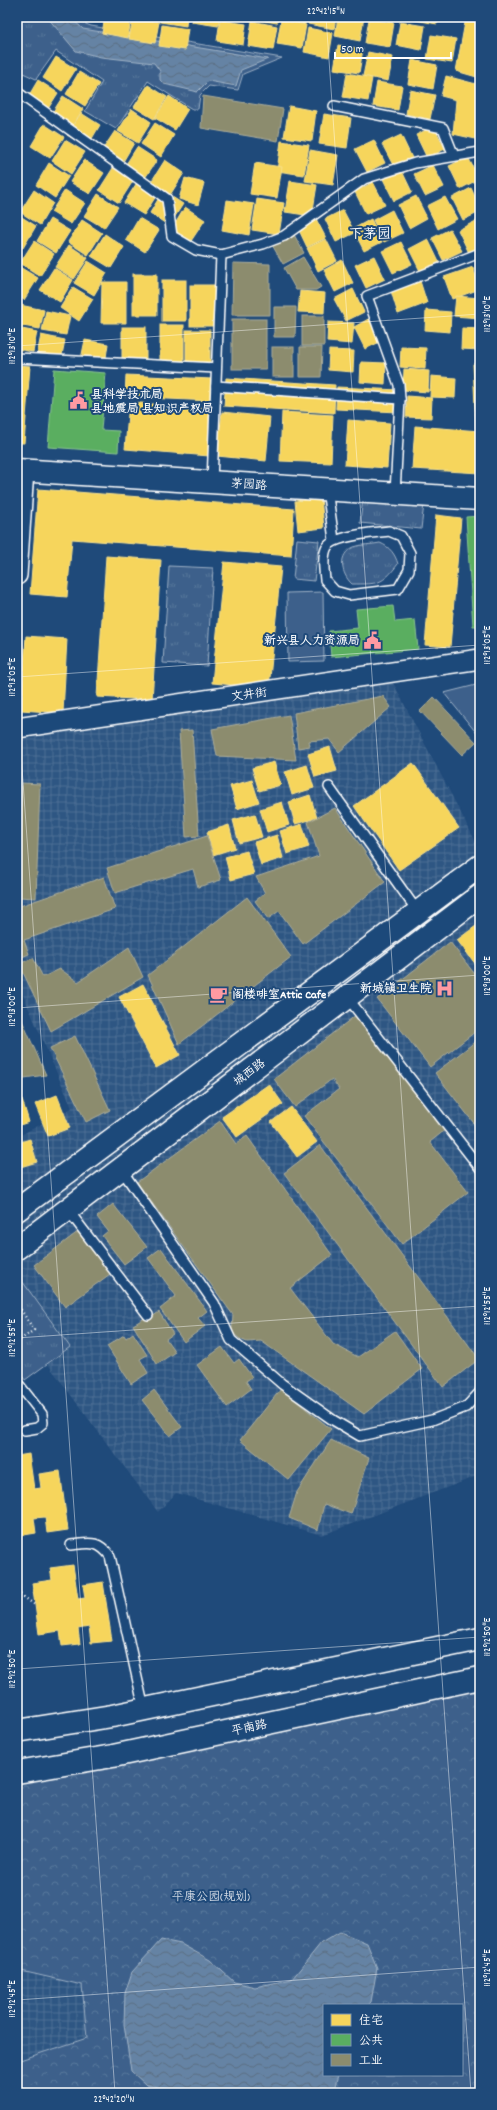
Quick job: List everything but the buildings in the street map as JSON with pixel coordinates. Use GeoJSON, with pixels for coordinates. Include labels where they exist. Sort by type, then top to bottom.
{"type":"FeatureCollection","features":[{"type":"Feature","properties":{"kind":"main road","name":"茅园路"},"geometry":{"type":"LineString","coordinates":[[20,470],[480,499]]}},
{"type":"Feature","properties":{"kind":"main road"},"geometry":{"type":"LineString","coordinates":[[17,1210],[480,866]]}},
{"type":"Feature","properties":{"kind":"main road","name":"城西路"},"geometry":{"type":"LineString","coordinates":[[17,1248],[480,896]]}},
{"type":"Feature","properties":{"kind":"main road"},"geometry":{"type":"LineString","coordinates":[[17,1731],[144,1709],[480,1639]]}},
{"type":"Feature","properties":{"kind":"main road","name":"平南路"},"geometry":{"type":"LineString","coordinates":[[17,1772],[113,1756],[480,1678]]}},
{"type":"Feature","properties":{"kind":"street"},"geometry":{"type":"LineString","coordinates":[[17,575],[20,470]]}},
{"type":"Feature","properties":{"kind":"street","name":"文井街"},"geometry":{"type":"LineString","coordinates":[[17,728],[480,659]]}},
{"type":"Feature","properties":{"kind":"lane"},"geometry":{"type":"LineString","coordinates":[[17,92],[167,199],[172,236],[196,250],[221,255],[263,244],[284,236],[364,179],[415,163],[480,152]]}},
{"type":"Feature","properties":{"kind":"lane"},"geometry":{"type":"LineString","coordinates":[[334,106],[443,128],[454,156]]}},
{"type":"Feature","properties":{"kind":"lane"},"geometry":{"type":"LineString","coordinates":[[395,493],[400,399],[399,385],[368,296],[480,253]]}},
{"type":"Feature","properties":{"kind":"lane"},"geometry":{"type":"LineString","coordinates":[[212,482],[221,255]]}},
{"type":"Feature","properties":{"kind":"lane"},"geometry":{"type":"LineString","coordinates":[[17,358],[216,368]]}},
{"type":"Feature","properties":{"kind":"lane"},"geometry":{"type":"LineString","coordinates":[[216,386],[400,399]]}},
{"type":"Feature","properties":{"kind":"lane"},"geometry":{"type":"LineString","coordinates":[[326,489],[334,540]]}},
{"type":"Feature","properties":{"kind":"lane"},"geometry":{"type":"LineString","coordinates":[[389,531],[401,536],[410,553],[409,570],[398,589],[349,595],[335,591],[325,580],[324,569],[324,556],[328,546],[334,540],[389,531]]}},
{"type":"Feature","properties":{"kind":"lane"},"geometry":{"type":"LineString","coordinates":[[329,787],[418,912]]}},
{"type":"Feature","properties":{"kind":"lane"},"geometry":{"type":"LineString","coordinates":[[347,997],[480,1168]]}},
{"type":"Feature","properties":{"kind":"lane"},"geometry":{"type":"LineString","coordinates":[[121,1169],[214,1303],[230,1340],[282,1384],[333,1420],[360,1436],[432,1420],[466,1407],[480,1392]]}},
{"type":"Feature","properties":{"kind":"lane"},"geometry":{"type":"LineString","coordinates":[[68,1210],[148,1315]]}},
{"type":"Feature","properties":{"kind":"lane"},"geometry":{"type":"LineString","coordinates":[[17,1382],[42,1414],[42,1423],[37,1428],[25,1430]]}},
{"type":"Feature","properties":{"kind":"lane"},"geometry":{"type":"LineString","coordinates":[[71,1545],[92,1543],[103,1547],[110,1556],[144,1709]]}},
{"type":"Feature","properties":{"kind":"path"},"geometry":{"type":"LineString","coordinates":[[17,1312],[20,1310],[34,1330],[17,1342]]}},
{"type":"Feature","properties":{"kind":"path"},"geometry":{"type":"LineString","coordinates":[[17,1592],[35,1605]]}},
{"type":"Feature","properties":{"kind":"shaded area"},"geometry":{"type":"Polygon","coordinates":[[[388,673],[480,850],[480,1475],[322,1535],[176,1493],[158,1512],[47,1363],[70,1347],[17,1274],[17,1137],[72,1108],[17,981],[17,728],[388,673]]]}},
{"type":"Feature","properties":{"kind":"shaded area"},"geometry":{"type":"Polygon","coordinates":[[[17,1970],[82,1985],[87,2038],[17,2061],[17,1970]]]}},
{"type":"Feature","properties":{"kind":"green space"},"geometry":{"type":"Polygon","coordinates":[[[17,17],[79,17],[81,22],[91,26],[282,58],[243,74],[238,90],[209,86],[200,95],[198,109],[192,109],[148,81],[116,129],[85,111],[102,82],[56,51],[36,79],[23,73],[17,66],[17,17]]]}},
{"type":"Feature","properties":{"kind":"green space"},"geometry":{"type":"Polygon","coordinates":[[[363,498],[424,504],[421,529],[360,523],[363,498]]]}},
{"type":"Feature","properties":{"kind":"green space"},"geometry":{"type":"Polygon","coordinates":[[[297,539],[319,541],[314,581],[293,579],[297,539]]]}},
{"type":"Feature","properties":{"kind":"green space"},"geometry":{"type":"Polygon","coordinates":[[[380,543],[392,551],[398,564],[388,576],[379,582],[352,584],[348,580],[343,570],[342,564],[345,554],[357,546],[380,543]]]}},
{"type":"Feature","properties":{"kind":"green space"},"geometry":{"type":"Polygon","coordinates":[[[169,566],[213,568],[207,666],[163,663],[169,566]]]}},
{"type":"Feature","properties":{"kind":"green space"},"geometry":{"type":"Polygon","coordinates":[[[323,592],[324,661],[288,662],[287,593],[323,592]]]}},
{"type":"Feature","properties":{"kind":"green space"},"geometry":{"type":"Polygon","coordinates":[[[480,684],[480,736],[479,736],[444,693],[480,684]]]}},
{"type":"Feature","properties":{"kind":"green space"},"geometry":{"type":"Polygon","coordinates":[[[17,1274],[70,1347],[25,1380],[17,1369],[17,1274]]]}},
{"type":"Feature","properties":{"kind":"green space","name":"平康公园(规划)"},"geometry":{"type":"Polygon","coordinates":[[[480,1678],[480,2093],[17,2093],[17,2061],[87,2038],[82,1985],[17,1970],[17,1772],[480,1678]]]}},
{"type":"Feature","properties":{"kind":"water"},"geometry":{"type":"Polygon","coordinates":[[[47,17],[70,17],[83,29],[268,59],[241,70],[236,86],[208,81],[197,92],[164,84],[160,80],[160,71],[154,63],[101,57],[76,51],[47,17]]]}},
{"type":"Feature","properties":{"kind":"water"},"geometry":{"type":"Polygon","coordinates":[[[340,1932],[367,1943],[377,1968],[371,2002],[369,2004],[323,2004],[323,2076],[338,2076],[333,2093],[181,2093],[172,2089],[146,2085],[131,2071],[124,2024],[125,1993],[132,1972],[161,1940],[181,1944],[210,1960],[234,1982],[255,1987],[292,1979],[321,1943],[340,1932]]]}},
{"type":"Feature","properties":{"kind":"place","name":"县科学技术局 县地震局 县知识产权局"},"geometry":{"type":"Point","coordinates":[78,401]}},
{"type":"Feature","properties":{"kind":"place","name":"新兴县人力资源局"},"geometry":{"type":"Point","coordinates":[373,640]}},
{"type":"Feature","properties":{"kind":"place","name":"新城镇卫生院"},"geometry":{"type":"Point","coordinates":[445,988]}},
{"type":"Feature","properties":{"kind":"place","name":"阁楼啡室Attic Cafe"},"geometry":{"type":"Point","coordinates":[219,994]}},
{"type":"Feature","properties":{"kind":"district","name":"下茅园"},"geometry":{"type":"Point","coordinates":[370,233]}}]}
